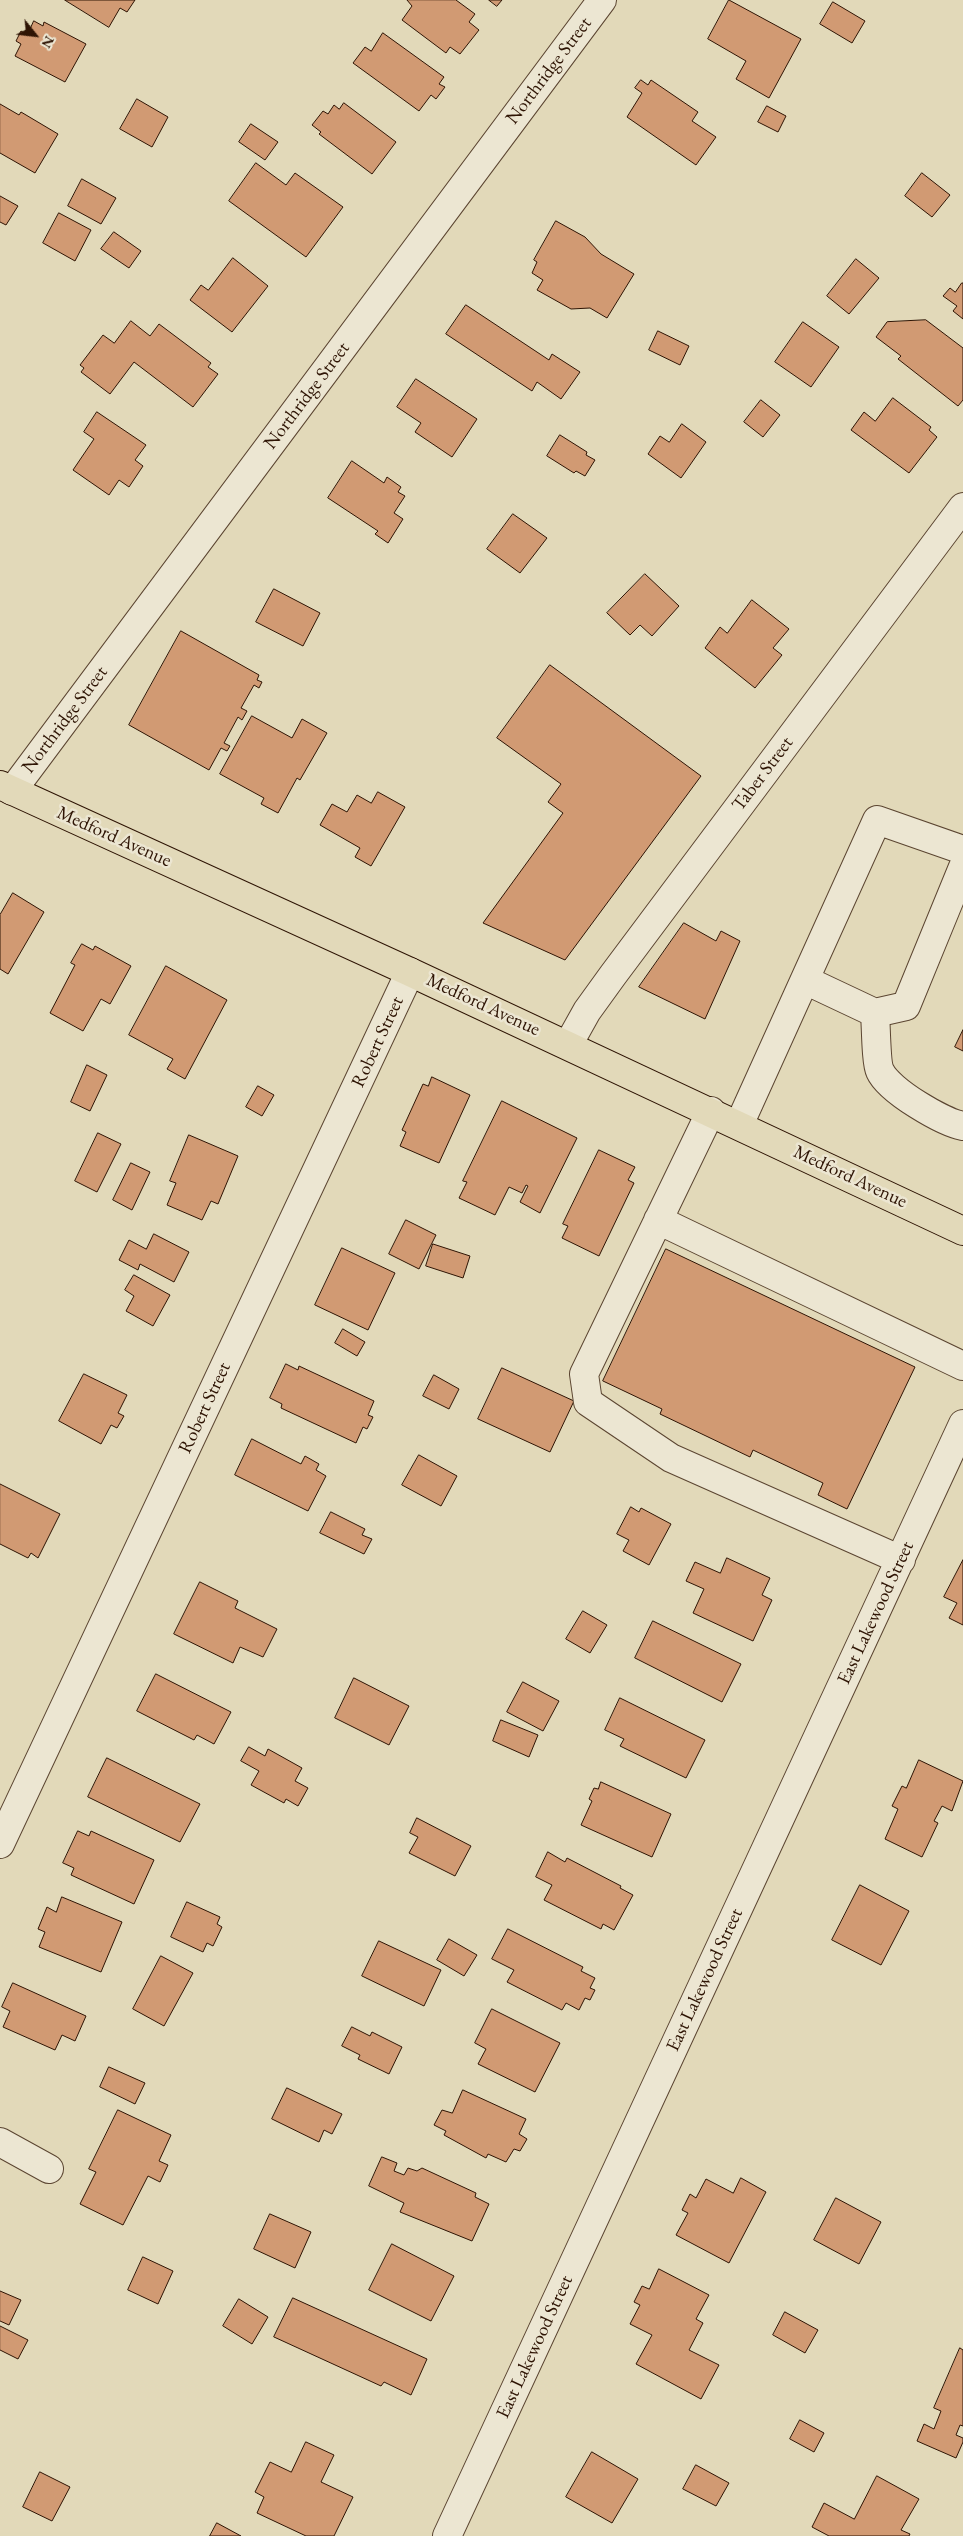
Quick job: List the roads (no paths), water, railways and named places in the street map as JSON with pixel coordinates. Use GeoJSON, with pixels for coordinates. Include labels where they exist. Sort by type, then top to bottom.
{"type":"FeatureCollection","features":[{"type":"Feature","properties":{"kind":"main road","name":"Medford Avenue"},"geometry":{"type":"LineString","coordinates":[[6,788],[711,1111],[963,1231]]}},
{"type":"Feature","properties":{"kind":"street","name":"Northridge Street"},"geometry":{"type":"LineString","coordinates":[[6,788],[602,0]]}},
{"type":"Feature","properties":{"kind":"street","name":"Taber Street"},"geometry":{"type":"LineString","coordinates":[[568,1045],[587,1011],[608,980],[963,507]]}},
{"type":"Feature","properties":{"kind":"street"},"geometry":{"type":"LineString","coordinates":[[739,1125],[877,820],[963,850]]}},
{"type":"Feature","properties":{"kind":"street"},"geometry":{"type":"LineString","coordinates":[[805,980],[875,1013],[906,1006],[963,867]]}},
{"type":"Feature","properties":{"kind":"street","name":"Robert Street"},"geometry":{"type":"LineString","coordinates":[[0,1844],[410,972]]}},
{"type":"Feature","properties":{"kind":"street"},"geometry":{"type":"LineString","coordinates":[[875,1013],[880,1071],[901,1094],[951,1124],[963,1126]]}},
{"type":"Feature","properties":{"kind":"street"},"geometry":{"type":"LineString","coordinates":[[711,1111],[584,1374],[588,1402],[671,1458],[901,1560]]}},
{"type":"Feature","properties":{"kind":"street"},"geometry":{"type":"LineString","coordinates":[[658,1220],[963,1366]]}},
{"type":"Feature","properties":{"kind":"street","name":"East Lakewood Street"},"geometry":{"type":"LineString","coordinates":[[447,2536],[963,1424]]}},
{"type":"Feature","properties":{"kind":"street"},"geometry":{"type":"LineString","coordinates":[[0,2142],[49,2169]]}}]}
